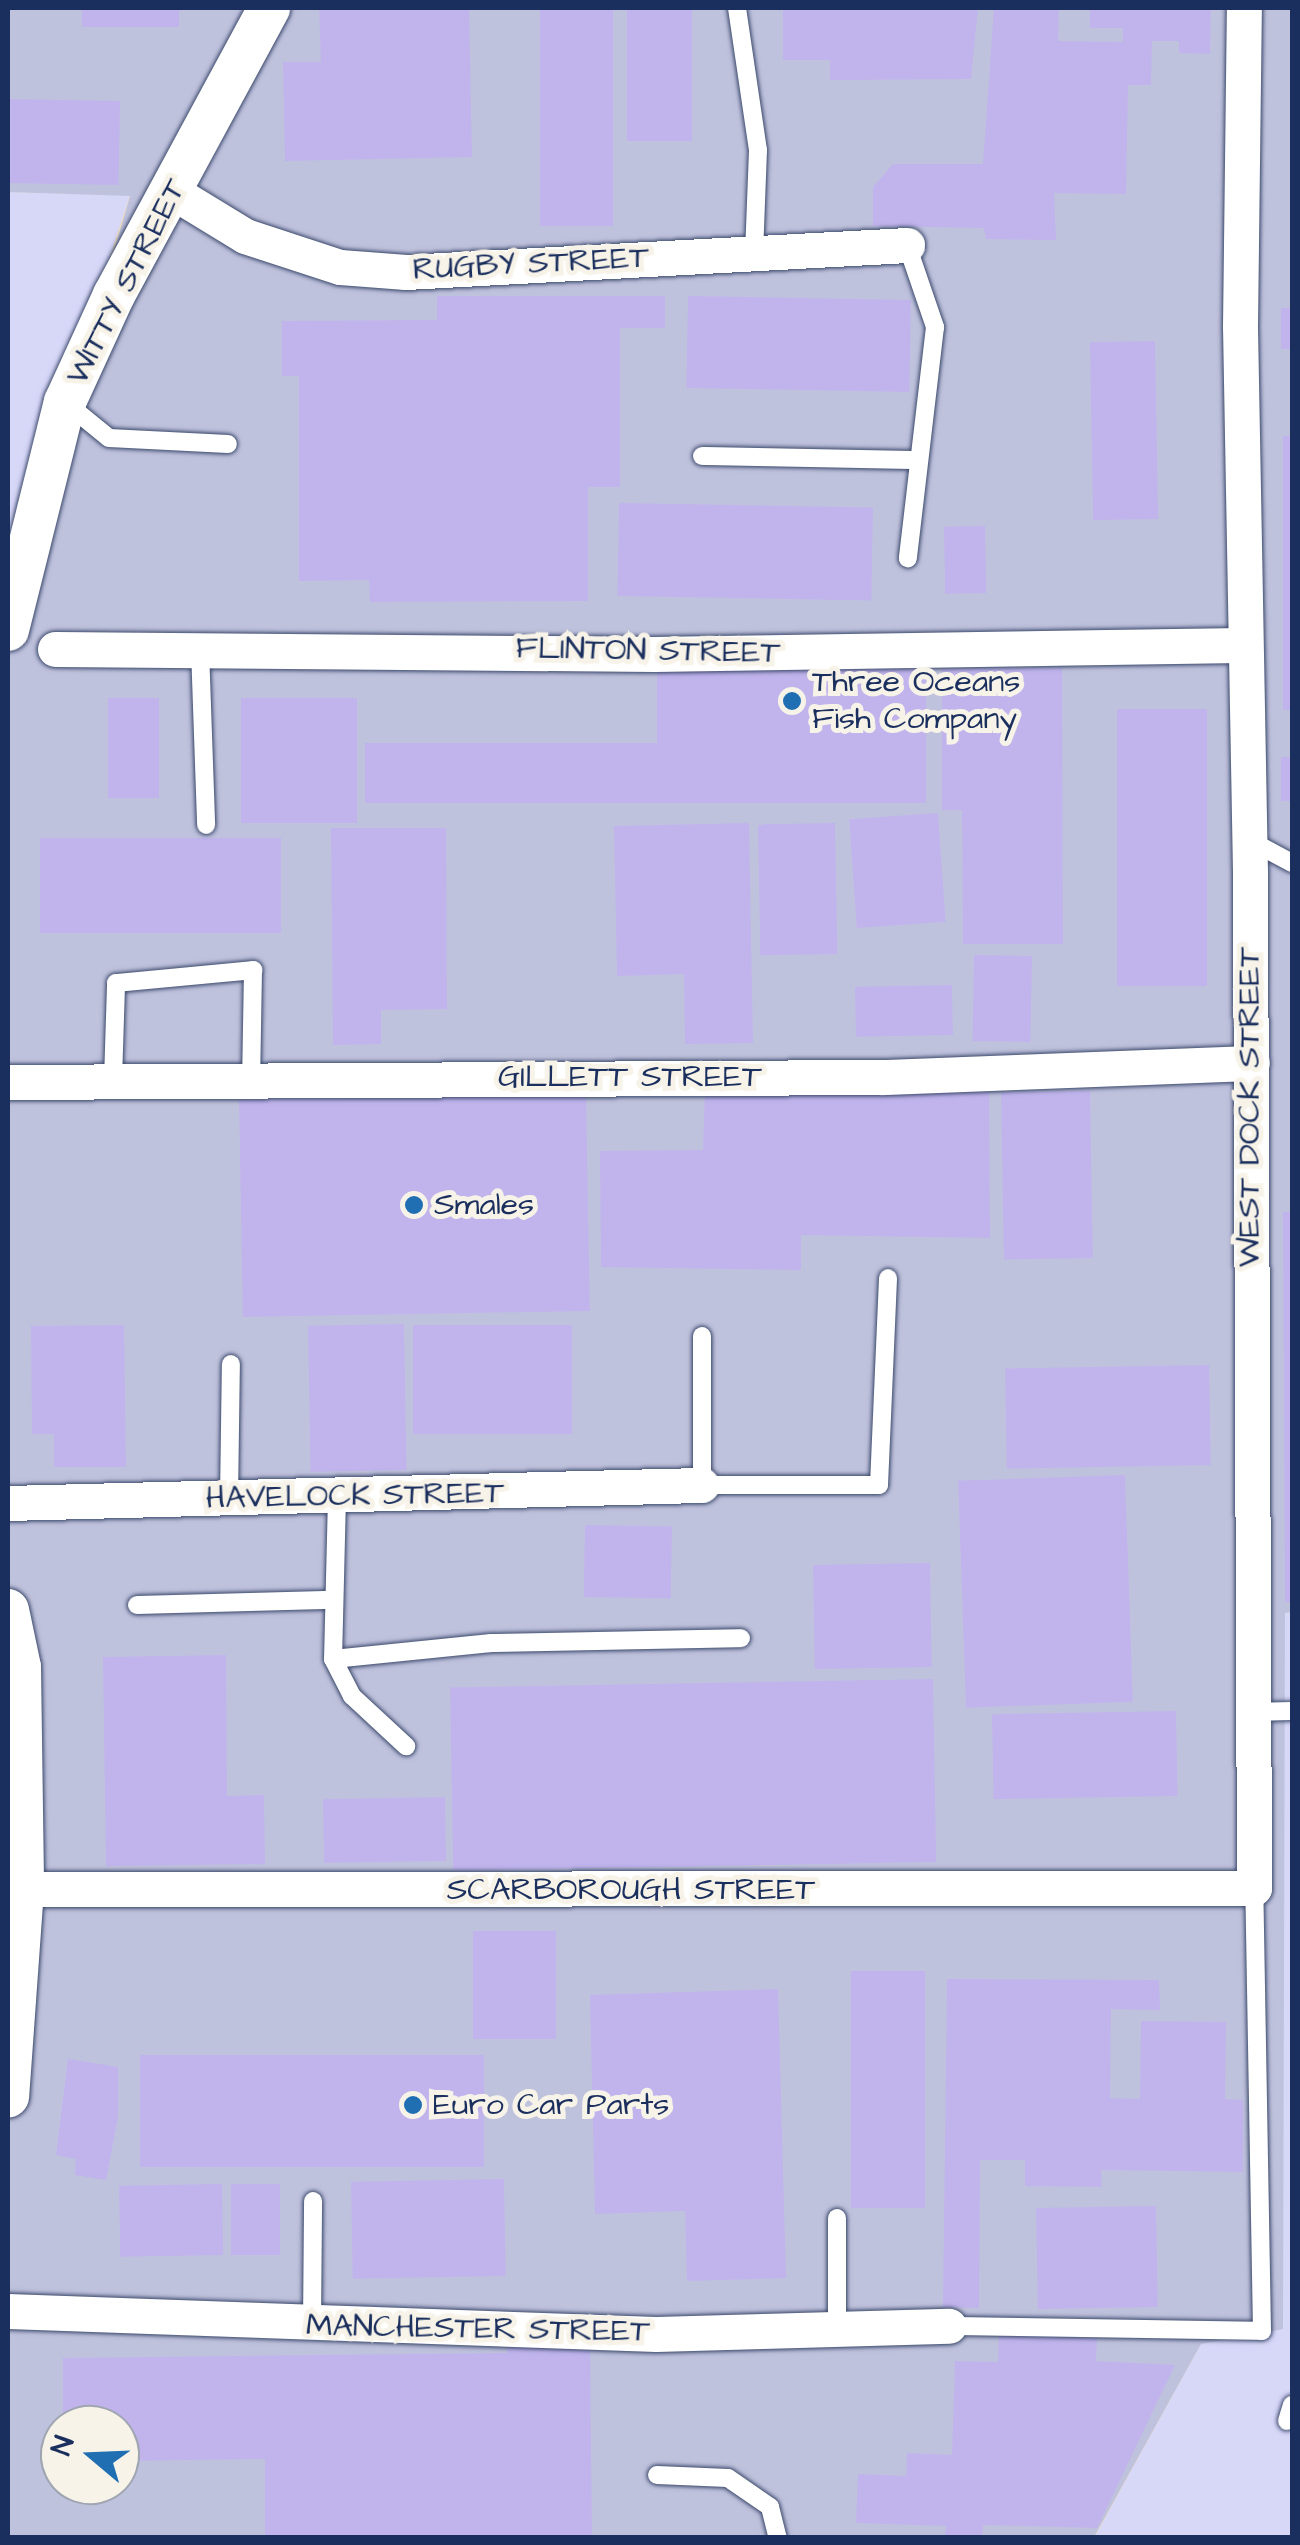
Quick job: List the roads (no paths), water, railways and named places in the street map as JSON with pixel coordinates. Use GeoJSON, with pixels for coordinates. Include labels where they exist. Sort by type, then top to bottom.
{"type":"FeatureCollection","features":[{"type":"Feature","properties":{"kind":"street","name":"WITTY STREET"},"geometry":{"type":"LineString","coordinates":[[8,630],[66,402],[114,295],[269,8]]}},
{"type":"Feature","properties":{"kind":"street","name":"WEST DOCK STREET"},"geometry":{"type":"LineString","coordinates":[[1244,8],[1240,326],[1242,645],[1252,1063],[1254,1888]]}},
{"type":"Feature","properties":{"kind":"street","name":"RUGBY STREET"},"geometry":{"type":"LineString","coordinates":[[173,192],[245,236],[340,267],[406,272],[907,245]]}},
{"type":"Feature","properties":{"kind":"street","name":"FLINTON STREET"},"geometry":{"type":"LineString","coordinates":[[55,649],[654,654],[1242,645]]}},
{"type":"Feature","properties":{"kind":"street","name":"GILLETT STREET"},"geometry":{"type":"LineString","coordinates":[[8,1082],[884,1077],[1252,1063]]}},
{"type":"Feature","properties":{"kind":"street","name":"HAVELOCK STREET"},"geometry":{"type":"LineString","coordinates":[[8,1504],[702,1484]]}},
{"type":"Feature","properties":{"kind":"street"},"geometry":{"type":"LineString","coordinates":[[8,1610],[20,1667],[8,2096]]}},
{"type":"Feature","properties":{"kind":"street","name":"SCARBOROUGH STREET"},"geometry":{"type":"LineString","coordinates":[[15,1889],[1254,1888]]}},
{"type":"Feature","properties":{"kind":"street","name":"MANCHESTER STREET"},"geometry":{"type":"LineString","coordinates":[[8,2311],[312,2325],[656,2334],[949,2326]]}},
{"type":"Feature","properties":{"kind":"lane"},"geometry":{"type":"LineString","coordinates":[[737,8],[758,150],[754,253]]}},
{"type":"Feature","properties":{"kind":"lane"},"geometry":{"type":"LineString","coordinates":[[907,245],[935,327],[916,460],[908,558]]}},
{"type":"Feature","properties":{"kind":"lane"},"geometry":{"type":"LineString","coordinates":[[66,402],[109,438],[228,444]]}},
{"type":"Feature","properties":{"kind":"lane"},"geometry":{"type":"LineString","coordinates":[[702,456],[916,460]]}},
{"type":"Feature","properties":{"kind":"lane"},"geometry":{"type":"LineString","coordinates":[[200,649],[206,825]]}},
{"type":"Feature","properties":{"kind":"lane"},"geometry":{"type":"LineString","coordinates":[[1249,840],[1292,863]]}},
{"type":"Feature","properties":{"kind":"lane"},"geometry":{"type":"LineString","coordinates":[[113,1081],[116,982],[253,970],[252,1080]]}},
{"type":"Feature","properties":{"kind":"lane"},"geometry":{"type":"LineString","coordinates":[[702,1336],[702,1484],[879,1485],[888,1278]]}},
{"type":"Feature","properties":{"kind":"lane"},"geometry":{"type":"LineString","coordinates":[[228,1499],[231,1364]]}},
{"type":"Feature","properties":{"kind":"lane"},"geometry":{"type":"LineString","coordinates":[[337,1497],[333,1659],[352,1696],[406,1746]]}},
{"type":"Feature","properties":{"kind":"lane"},"geometry":{"type":"LineString","coordinates":[[138,1605],[334,1600]]}},
{"type":"Feature","properties":{"kind":"lane"},"geometry":{"type":"LineString","coordinates":[[333,1659],[491,1643],[741,1638]]}},
{"type":"Feature","properties":{"kind":"lane"},"geometry":{"type":"LineString","coordinates":[[1251,1712],[1292,1711]]}},
{"type":"Feature","properties":{"kind":"lane"},"geometry":{"type":"LineString","coordinates":[[949,2326],[1262,2331],[1254,1888]]}},
{"type":"Feature","properties":{"kind":"lane"},"geometry":{"type":"LineString","coordinates":[[312,2325],[313,2201]]}},
{"type":"Feature","properties":{"kind":"lane"},"geometry":{"type":"LineString","coordinates":[[837,2218],[837,2329]]}},
{"type":"Feature","properties":{"kind":"lane"},"geometry":{"type":"LineString","coordinates":[[657,2475],[728,2478],[770,2507],[778,2538]]}},
{"type":"Feature","properties":{"kind":"place","name":"Three Oceans Fish Company"},"geometry":{"type":"Point","coordinates":[792,701]}},
{"type":"Feature","properties":{"kind":"place","name":"Smales"},"geometry":{"type":"Point","coordinates":[414,1205]}},
{"type":"Feature","properties":{"kind":"place","name":"Euro Car Parts"},"geometry":{"type":"Point","coordinates":[413,2105]}}]}
